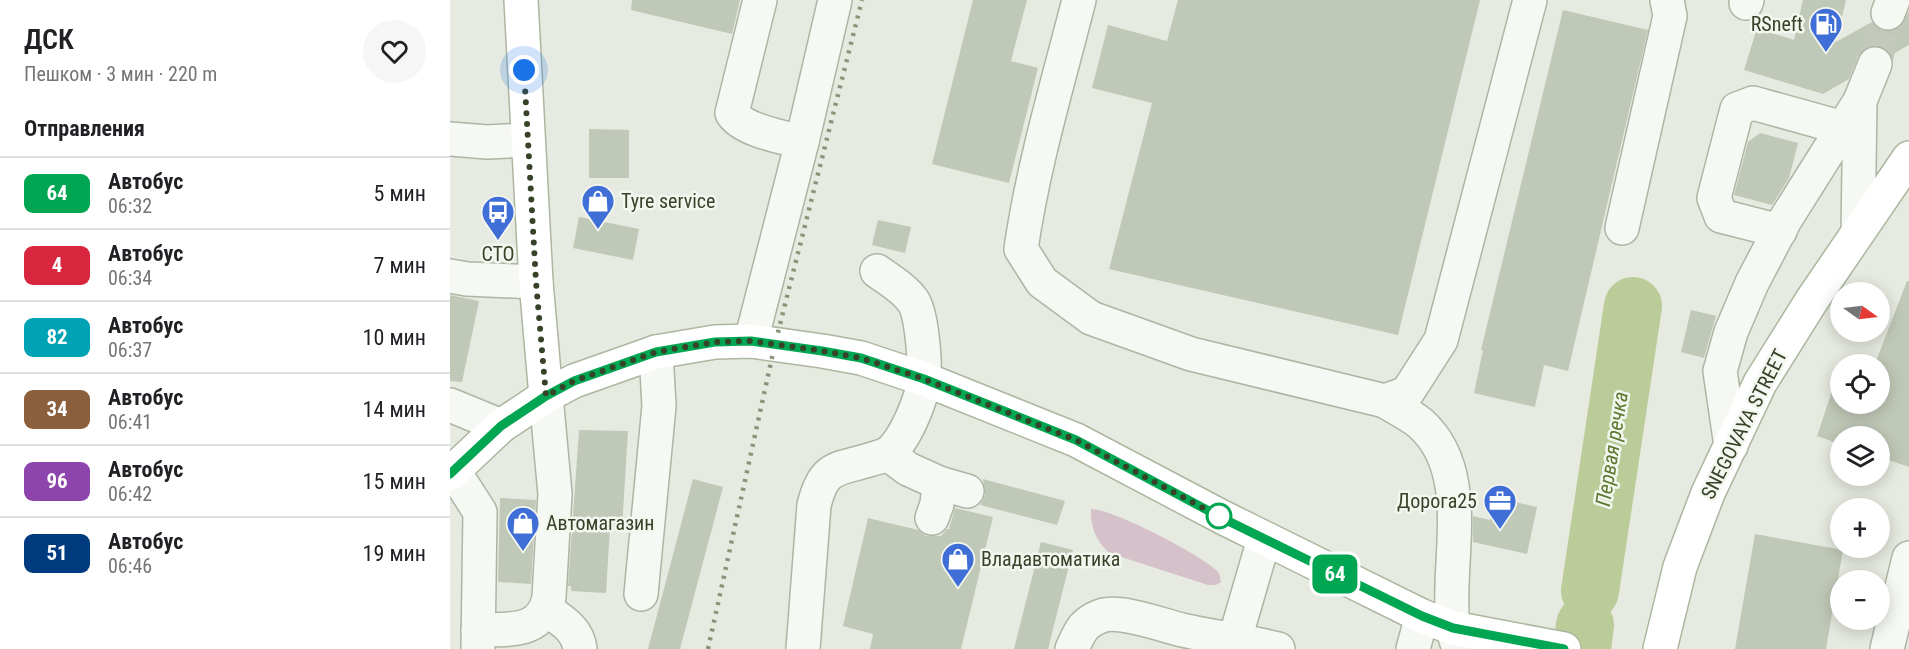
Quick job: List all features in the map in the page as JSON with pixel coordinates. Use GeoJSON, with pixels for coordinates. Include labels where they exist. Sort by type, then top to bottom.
{"type":"FeatureCollection","features":[{"type":"Feature","properties":{"kind":"main road"},"geometry":{"type":"LineString","coordinates":[[521,0],[536,282],[546,396]]}},
{"type":"Feature","properties":{"kind":"main road","name":"SNEGOVAYA STREET"},"geometry":{"type":"LineString","coordinates":[[1660,649],[1680,567],[1708,493],[1760,383],[1812,300],[1909,158]]}},
{"type":"Feature","properties":{"kind":"main road"},"geometry":{"type":"LineString","coordinates":[[451,472],[501,426],[546,396],[574,381],[656,352],[715,342],[751,341],[861,358],[924,379],[1076,440],[1264,539],[1456,635],[1564,649]]}},
{"type":"Feature","properties":{"kind":"lane"},"geometry":{"type":"LineString","coordinates":[[760,0],[732,112],[736,120],[752,127],[802,142]]}},
{"type":"Feature","properties":{"kind":"lane"},"geometry":{"type":"LineString","coordinates":[[751,341],[802,142],[835,0]]}},
{"type":"Feature","properties":{"kind":"lane"},"geometry":{"type":"LineString","coordinates":[[1079,0],[1039,155],[1021,249],[1042,282],[1091,318],[1191,354],[1385,401],[1420,423],[1435,440],[1449,470],[1456,513],[1452,569],[1456,635]]}},
{"type":"Feature","properties":{"kind":"lane"},"geometry":{"type":"LineString","coordinates":[[1385,401],[1407,393],[1441,340],[1530,0]]}},
{"type":"Feature","properties":{"kind":"lane"},"geometry":{"type":"LineString","coordinates":[[1622,228],[1670,16],[1667,0]]}},
{"type":"Feature","properties":{"kind":"lane"},"geometry":{"type":"LineString","coordinates":[[1731,446],[1720,371],[1731,332],[1752,283],[1780,231],[1852,114],[1875,64]]}},
{"type":"Feature","properties":{"kind":"lane"},"geometry":{"type":"LineString","coordinates":[[1780,231],[1721,216],[1714,198],[1737,109],[1753,103],[1852,114]]}},
{"type":"Feature","properties":{"kind":"lane"},"geometry":{"type":"LineString","coordinates":[[1852,114],[1858,232]]}},
{"type":"Feature","properties":{"kind":"lane"},"geometry":{"type":"LineString","coordinates":[[450,139],[487,142],[528,140]]}},
{"type":"Feature","properties":{"kind":"lane"},"geometry":{"type":"LineString","coordinates":[[803,649],[814,505],[819,485],[831,472],[843,466],[888,454],[909,429],[924,379],[922,330],[914,302],[903,290],[877,271]]}},
{"type":"Feature","properties":{"kind":"lane"},"geometry":{"type":"LineString","coordinates":[[450,276],[467,279],[536,282]]}},
{"type":"Feature","properties":{"kind":"lane"},"geometry":{"type":"LineString","coordinates":[[641,594],[659,405],[656,352]]}},
{"type":"Feature","properties":{"kind":"lane"},"geometry":{"type":"LineString","coordinates":[[451,472],[480,512],[478,640],[525,626],[542,617],[549,597],[555,494],[546,396]]}},
{"type":"Feature","properties":{"kind":"lane"},"geometry":{"type":"LineString","coordinates":[[450,405],[501,426]]}},
{"type":"Feature","properties":{"kind":"lane"},"geometry":{"type":"LineString","coordinates":[[888,454],[908,469],[953,487],[937,504],[932,518]]}},
{"type":"Feature","properties":{"kind":"lane"},"geometry":{"type":"LineString","coordinates":[[1234,644],[1264,539]]}},
{"type":"Feature","properties":{"kind":"lane"},"geometry":{"type":"LineString","coordinates":[[1887,649],[1909,558]]}},
{"type":"Feature","properties":{"kind":"lane"},"geometry":{"type":"LineString","coordinates":[[546,610],[569,626],[579,642],[580,649]]}},
{"type":"Feature","properties":{"kind":"lane"},"geometry":{"type":"LineString","coordinates":[[1072,649],[1083,624],[1103,614],[1121,615],[1234,644],[1278,649]]}},
{"type":"Feature","properties":{"kind":"lane"},"geometry":{"type":"LineString","coordinates":[[1413,649],[1422,616]]}},
{"type":"Feature","properties":{"kind":"shaded area"},"geometry":{"type":"Polygon","coordinates":[[[1091,509],[1117,516],[1175,544],[1216,570],[1221,582],[1208,585],[1109,553],[1095,533],[1091,509]]]}},
{"type":"Feature","properties":{"kind":"building"},"geometry":{"type":"Polygon","coordinates":[[[632,0],[740,0],[732,34],[631,10],[632,0]]]}},
{"type":"Feature","properties":{"kind":"building"},"geometry":{"type":"Polygon","coordinates":[[[973,0],[1027,0],[1011,61],[1038,68],[1009,183],[932,164],[973,0]]]}},
{"type":"Feature","properties":{"kind":"building"},"geometry":{"type":"Polygon","coordinates":[[[1178,0],[1480,0],[1398,335],[1109,269],[1152,103],[1092,88],[1108,25],[1167,41],[1178,0]]]}},
{"type":"Feature","properties":{"kind":"building"},"geometry":{"type":"Polygon","coordinates":[[[1803,0],[1846,0],[1836,42],[1872,22],[1881,30],[1891,31],[1900,27],[1909,11],[1909,45],[1891,55],[1881,46],[1873,45],[1864,49],[1849,79],[1823,94],[1744,70],[1757,28],[1794,40],[1803,0]]]}},
{"type":"Feature","properties":{"kind":"building"},"geometry":{"type":"Polygon","coordinates":[[[1563,10],[1648,30],[1568,371],[1544,365],[1535,407],[1474,393],[1483,350],[1481,350],[1563,10]]]}},
{"type":"Feature","properties":{"kind":"building"},"geometry":{"type":"Polygon","coordinates":[[[589,129],[629,130],[629,178],[589,178],[589,129]]]}},
{"type":"Feature","properties":{"kind":"building"},"geometry":{"type":"Polygon","coordinates":[[[1760,133],[1798,143],[1789,178],[1772,205],[1734,195],[1748,142],[1760,133]]]}},
{"type":"Feature","properties":{"kind":"building"},"geometry":{"type":"Polygon","coordinates":[[[579,217],[639,229],[633,260],[573,248],[579,217]]]}},
{"type":"Feature","properties":{"kind":"building"},"geometry":{"type":"Polygon","coordinates":[[[878,220],[911,227],[905,253],[872,245],[878,220]]]}},
{"type":"Feature","properties":{"kind":"building"},"geometry":{"type":"Polygon","coordinates":[[[1907,281],[1909,281],[1909,467],[1890,460],[1890,426],[1830,426],[1830,441],[1817,436],[1830,397],[1830,414],[1890,414],[1890,354],[1879,354],[1883,342],[1890,342],[1890,325],[1907,281]]]}},
{"type":"Feature","properties":{"kind":"building"},"geometry":{"type":"Polygon","coordinates":[[[450,295],[479,301],[462,382],[450,381],[450,295]]]}},
{"type":"Feature","properties":{"kind":"building"},"geometry":{"type":"Polygon","coordinates":[[[1691,310],[1716,316],[1704,358],[1681,352],[1691,310]]]}},
{"type":"Feature","properties":{"kind":"building"},"geometry":{"type":"Polygon","coordinates":[[[579,430],[628,431],[622,528],[610,527],[606,593],[571,591],[571,586],[568,586],[579,430]]]}},
{"type":"Feature","properties":{"kind":"building"},"geometry":{"type":"Polygon","coordinates":[[[693,479],[723,487],[680,649],[648,649],[693,479]]]}},
{"type":"Feature","properties":{"kind":"building"},"geometry":{"type":"Polygon","coordinates":[[[983,479],[1065,501],[1057,525],[980,505],[985,496],[983,479]]]}},
{"type":"Feature","properties":{"kind":"building"},"geometry":{"type":"Polygon","coordinates":[[[500,498],[536,500],[531,584],[498,582],[500,498]]]}},
{"type":"Feature","properties":{"kind":"building","name":"Дорога25"},"geometry":{"type":"Polygon","coordinates":[[[1501,499],[1537,507],[1527,554],[1473,542],[1473,516],[1490,520],[1494,500],[1501,502],[1501,499]]]}},
{"type":"Feature","properties":{"kind":"building"},"geometry":{"type":"Polygon","coordinates":[[[955,508],[993,517],[961,649],[870,649],[873,634],[843,626],[868,518],[918,530],[926,536],[941,536],[949,529],[955,508]]]}},
{"type":"Feature","properties":{"kind":"building"},"geometry":{"type":"Polygon","coordinates":[[[1755,534],[1830,548],[1830,558],[1842,558],[1840,570],[1830,570],[1830,626],[1826,649],[1735,649],[1755,534]]]}},
{"type":"Feature","properties":{"kind":"building"},"geometry":{"type":"Polygon","coordinates":[[[1041,542],[1073,550],[1048,649],[1014,649],[1041,542]]]}},
{"type":"Feature","properties":{"kind":"waterway","name":"Первая речка"},"geometry":{"type":"LineString","coordinates":[[1590,591],[1633,306]]}},
{"type":"Feature","properties":{"kind":"waterway","name":"Первая речка"},"geometry":{"type":"LineString","coordinates":[[1582,649],[1585,625]]}},
{"type":"Feature","properties":{"kind":"tunnel"},"geometry":{"type":"LineString","coordinates":[[1875,64],[1888,13]]}},
{"type":"Feature","properties":{"kind":"railway"},"geometry":{"type":"LineString","coordinates":[[708,649],[775,344],[862,0]]}},
{"type":"Feature","properties":{"kind":"bus line","name":"64"},"geometry":{"type":"LineString","coordinates":[[450,474],[501,426],[546,396],[574,381],[613,366],[656,352],[715,342],[751,341],[822,351],[861,358],[924,379],[1076,440],[1222,518],[1422,616],[1453,628],[1564,649]]}},
{"type":"Feature","properties":{"kind":"place","name":"RSneft"},"geometry":{"type":"Point","coordinates":[1826,53]}},
{"type":"Feature","properties":{"kind":"place","name":"Tyre service"},"geometry":{"type":"Point","coordinates":[598,230]}},
{"type":"Feature","properties":{"kind":"place","name":"СТО"},"geometry":{"type":"Point","coordinates":[498,241]}},
{"type":"Feature","properties":{"kind":"place","name":"Дорога25"},"geometry":{"type":"Point","coordinates":[1500,530]}},
{"type":"Feature","properties":{"kind":"place","name":"Автомагазин"},"geometry":{"type":"Point","coordinates":[523,552]}},
{"type":"Feature","properties":{"kind":"place","name":"Владавтоматика"},"geometry":{"type":"Point","coordinates":[958,588]}},
{"type":"Feature","properties":{"kind":"route"},"geometry":{"type":"LineString","coordinates":[[524,70],[536,282],[546,396],[574,381],[656,352],[715,342],[751,341],[822,351],[861,358],[924,379],[1076,440],[1222,518],[1219,516]]}}]}
